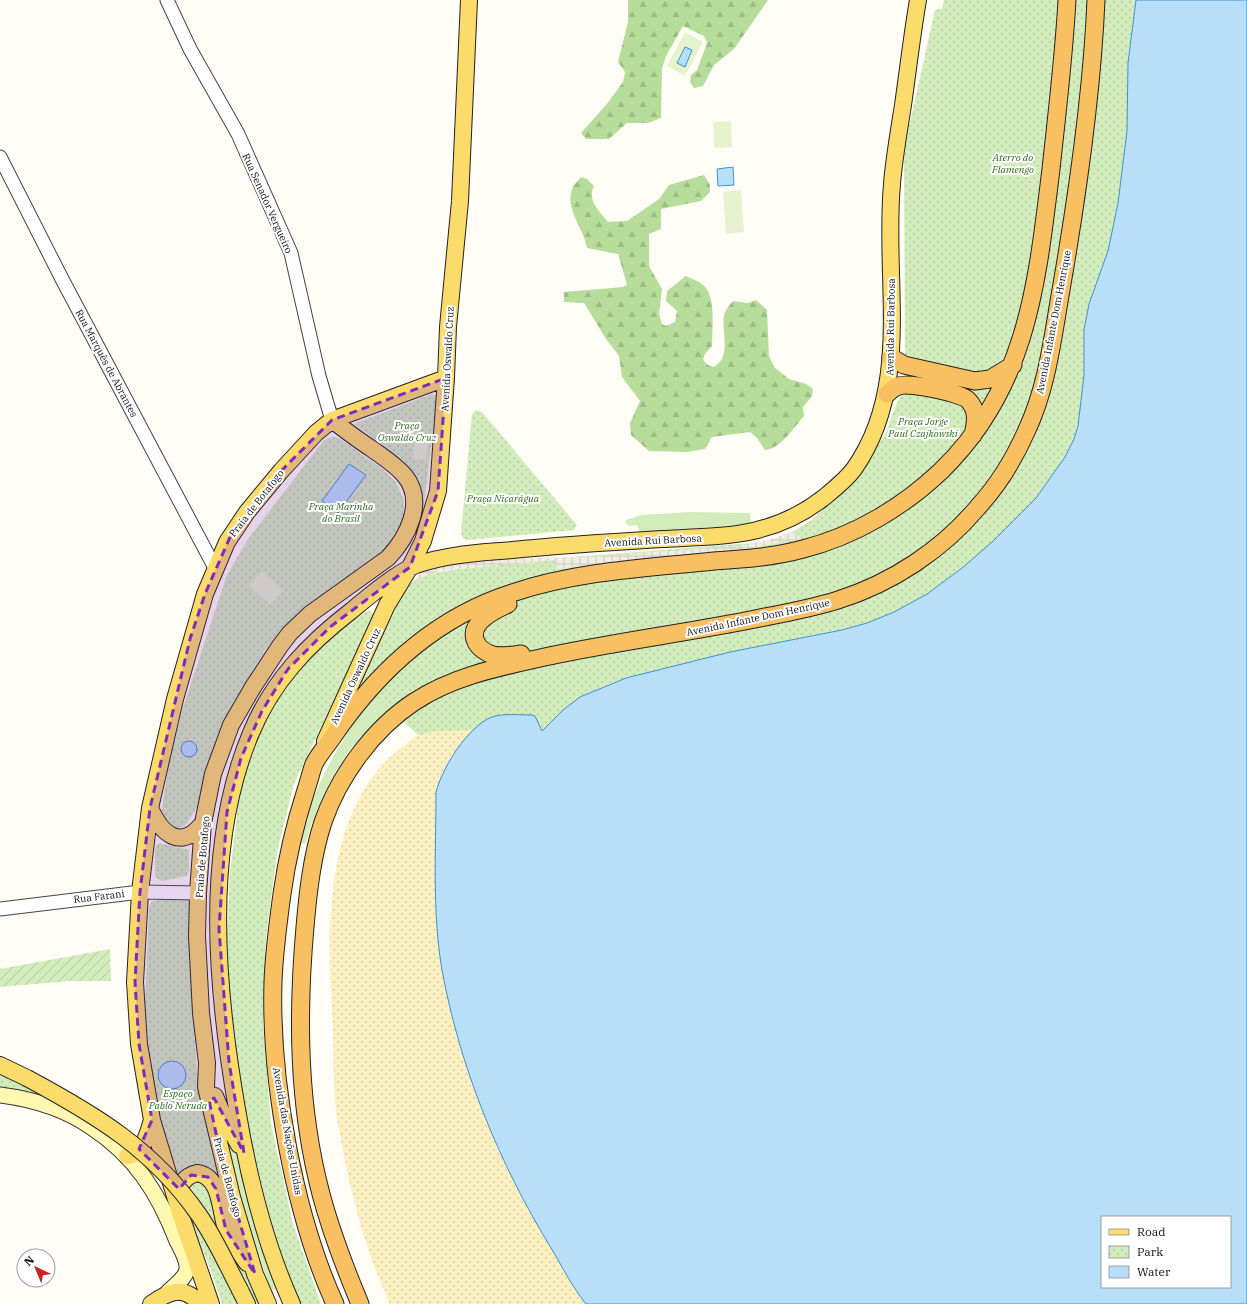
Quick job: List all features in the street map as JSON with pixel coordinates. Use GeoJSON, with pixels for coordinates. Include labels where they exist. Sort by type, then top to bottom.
{"type":"FeatureCollection","features":[{"type":"Feature","properties":{"kind":"highway"},"geometry":{"type":"LineString","coordinates":[[580,649],[493,655],[478,646],[475,640],[476,627],[482,619],[492,612],[578,577],[767,556],[802,549],[832,540],[856,530],[908,499],[941,471],[973,435],[998,396],[1013,365],[1029,311],[1042,231],[1058,110],[1067,0]]}},
{"type":"Feature","properties":{"kind":"highway","name":"Avenida Infante Dom Henrique"},"geometry":{"type":"LineString","coordinates":[[580,649],[734,624],[810,608],[843,599],[889,579],[915,564],[943,543],[977,510],[1003,475],[1027,431],[1043,387],[1078,185],[1091,68],[1096,0]]}},
{"type":"Feature","properties":{"kind":"highway"},"geometry":{"type":"LineString","coordinates":[[891,356],[904,366],[975,381],[990,379],[1013,365]]}},
{"type":"Feature","properties":{"kind":"highway"},"geometry":{"type":"LineString","coordinates":[[887,394],[899,386],[909,385],[961,395],[972,406],[976,414],[973,435]]}},
{"type":"Feature","properties":{"kind":"highway","name":"Avenida das Nações Unidas"},"geometry":{"type":"LineString","coordinates":[[335,1304],[321,1268],[302,1207],[288,1141],[276,1067],[274,1029],[273,981],[286,863],[296,821],[315,762],[346,718],[369,689],[392,666],[433,632],[479,606],[512,592],[578,577]]}},
{"type":"Feature","properties":{"kind":"highway","name":"Avenida das Nações Unidas"},"geometry":{"type":"LineString","coordinates":[[360,1304],[334,1238],[320,1192],[311,1149],[302,1075],[300,1021],[305,927],[314,854],[324,818],[332,799],[349,770],[366,747],[381,730],[413,703],[457,680],[484,671],[580,649]]}},
{"type":"Feature","properties":{"kind":"main road","name":"Avenida Oswaldo Cruz"},"geometry":{"type":"LineString","coordinates":[[315,762],[387,605],[410,567],[422,540],[438,491],[448,327],[460,201],[469,0]]}},
{"type":"Feature","properties":{"kind":"main road","name":"Avenida Rui Barbosa"},"geometry":{"type":"LineString","coordinates":[[410,567],[449,556],[464,554],[554,546],[745,534],[768,528],[798,517],[838,487],[853,470],[873,434],[887,394],[891,356],[891,186],[918,0]]}},
{"type":"Feature","properties":{"kind":"main road","name":"Praia de Botafogo"},"geometry":{"type":"LineString","coordinates":[[211,1304],[180,1213],[152,1120],[139,1044],[135,982],[140,892],[150,808],[174,699],[204,594],[227,542],[248,512],[287,464],[316,433],[332,420],[446,378]]}},
{"type":"Feature","properties":{"kind":"main road","name":"Praia de Botafogo"},"geometry":{"type":"LineString","coordinates":[[268,1304],[255,1274],[222,1162],[206,1087],[207,1063],[201,1013],[198,936],[198,893],[203,823],[213,774],[222,748],[238,712],[253,687],[290,633],[310,614],[342,590],[378,567],[399,547],[410,527],[414,500],[406,477],[396,466],[332,420]]}},
{"type":"Feature","properties":{"kind":"main road"},"geometry":{"type":"LineString","coordinates":[[288,669],[306,639],[324,615],[378,567]]}},
{"type":"Feature","properties":{"kind":"main road","name":"Praia de Botafogo"},"geometry":{"type":"LineString","coordinates":[[292,1304],[278,1273],[265,1234],[244,1153],[229,1062],[223,1012],[219,929],[220,881],[227,812],[233,784],[252,730],[288,669],[330,627],[410,567]]}},
{"type":"Feature","properties":{"kind":"main road"},"geometry":{"type":"LineString","coordinates":[[213,774],[252,730]]}},
{"type":"Feature","properties":{"kind":"main road"},"geometry":{"type":"LineString","coordinates":[[150,808],[161,828],[168,834],[176,837],[183,837],[192,834],[203,823]]}},
{"type":"Feature","properties":{"kind":"main road"},"geometry":{"type":"LineString","coordinates":[[207,1063],[218,1104],[235,1139],[244,1153]]}},
{"type":"Feature","properties":{"kind":"main road"},"geometry":{"type":"LineString","coordinates":[[0,1065],[27,1078],[99,1118],[125,1137],[157,1166],[180,1190],[199,1216],[243,1297]]}},
{"type":"Feature","properties":{"kind":"main road"},"geometry":{"type":"LineString","coordinates":[[0,1095],[33,1102],[63,1111],[92,1127],[127,1156],[152,1187],[171,1225],[186,1263],[187,1270],[184,1276],[168,1292],[151,1304]]}},
{"type":"Feature","properties":{"kind":"main road"},"geometry":{"type":"LineString","coordinates":[[127,1156],[136,1153],[142,1145],[152,1120]]}},
{"type":"Feature","properties":{"kind":"main road"},"geometry":{"type":"LineString","coordinates":[[180,1213],[178,1195],[181,1183],[191,1175],[203,1174],[208,1177],[213,1182],[216,1189],[226,1230],[239,1252],[255,1274]]}},
{"type":"Feature","properties":{"kind":"main road"},"geometry":{"type":"LineString","coordinates":[[168,1292],[182,1293],[194,1298],[200,1304]]}},
{"type":"Feature","properties":{"kind":"street","name":"Rua Senador Vergueiro"},"geometry":{"type":"LineString","coordinates":[[166,0],[190,49],[238,134],[291,254],[319,376],[332,420]]}},
{"type":"Feature","properties":{"kind":"street","name":"Rua Marquês de Abrantes"},"geometry":{"type":"LineString","coordinates":[[0,157],[62,279],[215,568]]}},
{"type":"Feature","properties":{"kind":"street","name":"Rua Farani"},"geometry":{"type":"LineString","coordinates":[[0,909],[140,892],[198,893]]}},
{"type":"Feature","properties":{"kind":"highlighted area"},"geometry":{"type":"Polygon","coordinates":[[[446,378],[438,491],[410,567],[330,627],[288,669],[262,711],[241,758],[227,812],[219,929],[229,1062],[244,1153],[214,1098],[209,1100],[222,1162],[255,1274],[226,1230],[216,1189],[208,1177],[191,1175],[179,1189],[139,1149],[152,1120],[139,1044],[135,982],[140,892],[150,808],[190,639],[205,594],[231,535],[281,471],[332,420],[446,378]]]}},
{"type":"Feature","properties":{"kind":"green space"},"geometry":{"type":"Polygon","coordinates":[[[628,0],[768,0],[734,49],[714,65],[703,86],[694,88],[690,82],[691,75],[697,70],[707,43],[704,36],[683,26],[666,56],[662,68],[661,118],[648,123],[627,123],[609,139],[586,139],[581,133],[606,105],[623,82],[625,72],[618,62],[628,22],[628,0]]]}},
{"type":"Feature","properties":{"kind":"green space","name":"Aterro do Flamengo"},"geometry":{"type":"Polygon","coordinates":[[[944,0],[1136,0],[1128,63],[1127,131],[1118,203],[1108,251],[1089,304],[1084,330],[1084,375],[1078,426],[1074,439],[1065,457],[1036,498],[992,542],[962,568],[927,594],[894,612],[867,623],[842,630],[730,652],[626,678],[605,686],[563,710],[542,731],[535,716],[502,715],[492,717],[473,730],[434,731],[418,735],[359,681],[407,587],[416,579],[429,573],[523,561],[790,540],[797,534],[794,531],[813,519],[850,483],[886,433],[895,407],[903,392],[905,352],[904,149],[935,10],[942,9],[944,0]]]}},
{"type":"Feature","properties":{"kind":"green space"},"geometry":{"type":"Polygon","coordinates":[[[685,32],[703,42],[685,76],[667,66],[685,32]]]}},
{"type":"Feature","properties":{"kind":"green space"},"geometry":{"type":"Polygon","coordinates":[[[731,121],[732,147],[714,148],[713,122],[731,121]]]}},
{"type":"Feature","properties":{"kind":"green space"},"geometry":{"type":"Polygon","coordinates":[[[704,175],[710,185],[710,192],[701,201],[661,209],[661,229],[649,234],[649,266],[662,289],[659,314],[662,324],[666,326],[675,322],[677,311],[666,301],[667,291],[686,276],[703,285],[711,299],[713,324],[712,346],[705,354],[703,360],[708,365],[713,367],[723,356],[725,342],[725,312],[732,302],[748,303],[756,300],[767,310],[769,356],[774,367],[789,379],[806,384],[813,389],[812,396],[803,407],[804,416],[782,442],[771,449],[765,450],[757,438],[750,432],[712,437],[705,449],[687,452],[649,451],[631,435],[630,423],[640,401],[622,377],[619,356],[606,339],[584,303],[564,302],[564,292],[623,287],[627,285],[618,254],[587,248],[571,205],[572,189],[581,177],[587,179],[594,186],[592,191],[593,201],[608,222],[627,221],[659,199],[669,185],[704,175]]]}},
{"type":"Feature","properties":{"kind":"green space"},"geometry":{"type":"Polygon","coordinates":[[[741,190],[744,232],[726,234],[723,192],[741,190]]]}},
{"type":"Feature","properties":{"kind":"green space","name":"Praça Oswaldo Cruz"},"geometry":{"type":"Polygon","coordinates":[[[432,394],[436,396],[437,400],[423,512],[421,511],[419,483],[413,471],[403,460],[354,424],[432,394]]]}},
{"type":"Feature","properties":{"kind":"green space","name":"Praça Nicarágua"},"geometry":{"type":"Polygon","coordinates":[[[476,410],[482,412],[577,525],[574,530],[467,540],[463,538],[461,533],[472,414],[476,410]]]}},
{"type":"Feature","properties":{"kind":"green space"},"geometry":{"type":"Polygon","coordinates":[[[415,435],[428,437],[426,460],[413,459],[415,435]]]}},
{"type":"Feature","properties":{"kind":"green space","name":"Praça Marinha do Brasil"},"geometry":{"type":"Polygon","coordinates":[[[332,437],[339,438],[384,470],[396,482],[404,501],[404,510],[400,528],[390,547],[286,628],[266,649],[250,674],[237,701],[198,806],[185,826],[174,830],[161,815],[168,768],[182,711],[227,575],[248,539],[324,440],[332,437]]]}},
{"type":"Feature","properties":{"kind":"green space"},"geometry":{"type":"Polygon","coordinates":[[[691,512],[750,513],[751,524],[640,533],[637,525],[629,526],[625,522],[626,520],[641,515],[691,512]]]}},
{"type":"Feature","properties":{"kind":"green space"},"geometry":{"type":"Polygon","coordinates":[[[262,571],[283,591],[270,605],[249,586],[262,571]]]}},
{"type":"Feature","properties":{"kind":"green space"},"geometry":{"type":"Polygon","coordinates":[[[370,610],[374,615],[294,784],[277,852],[266,938],[263,1025],[271,1124],[293,1224],[321,1304],[301,1304],[277,1244],[247,1127],[232,1029],[228,970],[227,942],[230,872],[241,783],[259,731],[289,681],[314,651],[359,615],[370,610]]]}},
{"type":"Feature","properties":{"kind":"green space"},"geometry":{"type":"Polygon","coordinates":[[[382,688],[395,704],[363,735],[339,766],[320,802],[305,844],[301,843],[313,800],[331,760],[342,741],[382,688]]]}},
{"type":"Feature","properties":{"kind":"green space"},"geometry":{"type":"Polygon","coordinates":[[[159,843],[189,850],[189,871],[186,876],[162,881],[155,877],[155,848],[159,843]]]}},
{"type":"Feature","properties":{"kind":"green space","name":"Espaço Pablo Neruda"},"geometry":{"type":"Polygon","coordinates":[[[158,899],[188,899],[189,901],[189,951],[197,1072],[221,1183],[173,1178],[151,1082],[145,1005],[149,909],[151,902],[158,899]]]}},
{"type":"Feature","properties":{"kind":"green space"},"geometry":{"type":"Polygon","coordinates":[[[110,949],[111,981],[69,981],[0,987],[0,969],[110,949]]]}},
{"type":"Feature","properties":{"kind":"green space"},"geometry":{"type":"Polygon","coordinates":[[[0,1072],[57,1101],[0,1089],[0,1072]]]}},
{"type":"Feature","properties":{"kind":"green space"},"geometry":{"type":"Polygon","coordinates":[[[215,1106],[239,1158],[279,1287],[271,1291],[234,1181],[215,1106]]]}},
{"type":"Feature","properties":{"kind":"green space"},"geometry":{"type":"Polygon","coordinates":[[[196,1180],[208,1187],[220,1229],[252,1281],[261,1304],[222,1304],[209,1265],[187,1214],[186,1186],[196,1180]]]}},
{"type":"Feature","properties":{"kind":"sand"},"geometry":{"type":"Polygon","coordinates":[[[473,730],[450,760],[440,778],[435,899],[442,970],[460,1044],[496,1146],[580,1297],[586,1304],[390,1304],[380,1282],[364,1237],[351,1190],[341,1142],[335,1097],[330,955],[331,916],[335,878],[343,840],[356,805],[375,773],[402,747],[423,732],[473,730]]]}},
{"type":"Feature","properties":{"kind":"shaded area"},"geometry":{"type":"Polygon","coordinates":[[[794,531],[801,538],[754,548],[635,559],[557,569],[556,560],[438,571],[416,580],[407,588],[421,573],[443,565],[506,559],[599,556],[740,546],[769,540],[794,531]]]}},
{"type":"Feature","properties":{"kind":"water"},"geometry":{"type":"Polygon","coordinates":[[[1136,0],[1247,0],[1247,1304],[586,1304],[576,1291],[532,1216],[498,1149],[459,1043],[442,970],[437,926],[435,881],[436,792],[444,771],[465,738],[483,722],[492,717],[507,715],[532,715],[535,716],[542,731],[563,710],[580,697],[626,678],[730,652],[842,630],[867,623],[894,612],[927,594],[962,568],[992,542],[1036,498],[1065,457],[1074,439],[1078,426],[1084,375],[1084,330],[1089,304],[1108,251],[1118,203],[1127,131],[1128,63],[1136,0]]]}},
{"type":"Feature","properties":{"kind":"water"},"geometry":{"type":"Polygon","coordinates":[[[685,47],[692,50],[685,67],[677,63],[685,47]]]}},
{"type":"Feature","properties":{"kind":"water"},"geometry":{"type":"Polygon","coordinates":[[[733,167],[734,185],[718,186],[717,169],[733,167]]]}},
{"type":"Feature","properties":{"kind":"water"},"geometry":{"type":"Polygon","coordinates":[[[349,464],[366,475],[338,513],[322,501],[349,464]]]}},
{"type":"Feature","properties":{"kind":"water"},"geometry":{"type":"Polygon","coordinates":[[[186,741],[192,741],[197,746],[195,755],[192,757],[186,757],[181,752],[181,746],[186,741]]]}},
{"type":"Feature","properties":{"kind":"water"},"geometry":{"type":"Polygon","coordinates":[[[172,1061],[182,1065],[186,1075],[182,1085],[172,1089],[162,1085],[158,1075],[162,1065],[172,1061]]]}},
{"type":"Feature","properties":{"kind":"park label","name":"Praça Jorge Paul Czajkowski"},"geometry":{"type":"Point","coordinates":[923,426]}}]}
